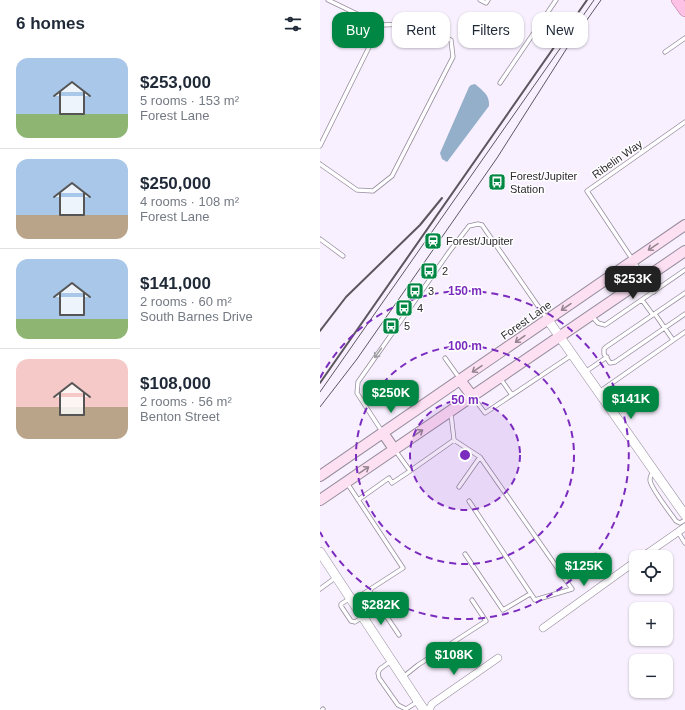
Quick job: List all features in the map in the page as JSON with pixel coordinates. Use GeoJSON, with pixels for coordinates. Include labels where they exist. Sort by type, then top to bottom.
{"type":"FeatureCollection","features":[{"type":"Feature","properties":{"kind":"main road"},"geometry":{"type":"LineString","coordinates":[[677,0],[685,11]]}},
{"type":"Feature","properties":{"kind":"main road","name":"Forest Lane"},"geometry":{"type":"LineString","coordinates":[[320,476],[685,225]]}},
{"type":"Feature","properties":{"kind":"main road"},"geometry":{"type":"LineString","coordinates":[[320,500],[685,250]]}},
{"type":"Feature","properties":{"kind":"main road"},"geometry":{"type":"LineString","coordinates":[[460,380],[472,396]]}},
{"type":"Feature","properties":{"kind":"main road"},"geometry":{"type":"LineString","coordinates":[[383,433],[394,449]]}},
{"type":"Feature","properties":{"kind":"street"},"geometry":{"type":"LineString","coordinates":[[548,320],[685,515]]}},
{"type":"Feature","properties":{"kind":"street"},"geometry":{"type":"LineString","coordinates":[[652,550],[685,527]]}},
{"type":"Feature","properties":{"kind":"street"},"geometry":{"type":"LineString","coordinates":[[320,552],[424,710]]}},
{"type":"Feature","properties":{"kind":"street"},"geometry":{"type":"LineString","coordinates":[[542,628],[629,566]]}},
{"type":"Feature","properties":{"kind":"street"},"geometry":{"type":"LineString","coordinates":[[429,710],[432,704],[498,658]]}},
{"type":"Feature","properties":{"kind":"lane"},"geometry":{"type":"LineString","coordinates":[[328,0],[353,12]]}},
{"type":"Feature","properties":{"kind":"lane"},"geometry":{"type":"LineString","coordinates":[[480,0],[486,3],[488,0]]}},
{"type":"Feature","properties":{"kind":"lane"},"geometry":{"type":"LineString","coordinates":[[500,83],[556,0]]}},
{"type":"Feature","properties":{"kind":"lane"},"geometry":{"type":"LineString","coordinates":[[320,164],[357,190],[373,191],[392,176],[453,57],[451,40],[412,24],[384,25]]}},
{"type":"Feature","properties":{"kind":"lane"},"geometry":{"type":"LineString","coordinates":[[665,52],[685,38]]}},
{"type":"Feature","properties":{"kind":"lane"},"geometry":{"type":"LineString","coordinates":[[320,146],[369,48]]}},
{"type":"Feature","properties":{"kind":"lane","name":"Ribelin Way"},"geometry":{"type":"LineString","coordinates":[[654,292],[587,191],[685,122]]}},
{"type":"Feature","properties":{"kind":"lane"},"geometry":{"type":"LineString","coordinates":[[383,433],[357,393],[358,382],[466,228],[473,224],[482,225],[548,320]]}},
{"type":"Feature","properties":{"kind":"lane"},"geometry":{"type":"LineString","coordinates":[[320,239],[343,256]]}},
{"type":"Feature","properties":{"kind":"lane"},"geometry":{"type":"LineString","coordinates":[[591,315],[598,323],[605,325],[685,270]]}},
{"type":"Feature","properties":{"kind":"lane"},"geometry":{"type":"LineString","coordinates":[[685,293],[606,347],[604,351],[606,357],[610,363],[614,362],[685,314]]}},
{"type":"Feature","properties":{"kind":"lane"},"geometry":{"type":"LineString","coordinates":[[642,300],[673,340]]}},
{"type":"Feature","properties":{"kind":"lane"},"geometry":{"type":"LineString","coordinates":[[598,392],[685,332]]}},
{"type":"Feature","properties":{"kind":"lane"},"geometry":{"type":"LineString","coordinates":[[472,396],[485,414],[572,355]]}},
{"type":"Feature","properties":{"kind":"lane"},"geometry":{"type":"LineString","coordinates":[[584,372],[606,357]]}},
{"type":"Feature","properties":{"kind":"lane"},"geometry":{"type":"LineString","coordinates":[[446,358],[460,380]]}},
{"type":"Feature","properties":{"kind":"lane"},"geometry":{"type":"LineString","coordinates":[[499,377],[512,395]]}},
{"type":"Feature","properties":{"kind":"lane"},"geometry":{"type":"LineString","coordinates":[[450,411],[454,440],[480,457],[572,589],[535,600],[468,501]]}},
{"type":"Feature","properties":{"kind":"lane"},"geometry":{"type":"LineString","coordinates":[[358,500],[389,478],[392,482],[410,471],[454,440]]}},
{"type":"Feature","properties":{"kind":"lane"},"geometry":{"type":"LineString","coordinates":[[394,449],[410,471]]}},
{"type":"Feature","properties":{"kind":"lane"},"geometry":{"type":"LineString","coordinates":[[459,487],[480,457]]}},
{"type":"Feature","properties":{"kind":"lane"},"geometry":{"type":"LineString","coordinates":[[654,471],[650,477],[650,483],[676,521],[680,523],[685,520]]}},
{"type":"Feature","properties":{"kind":"lane"},"geometry":{"type":"LineString","coordinates":[[346,482],[403,568],[351,600]]}},
{"type":"Feature","properties":{"kind":"lane"},"geometry":{"type":"LineString","coordinates":[[678,532],[685,543]]}},
{"type":"Feature","properties":{"kind":"lane"},"geometry":{"type":"LineString","coordinates":[[465,554],[503,610],[530,594]]}},
{"type":"Feature","properties":{"kind":"lane"},"geometry":{"type":"LineString","coordinates":[[320,589],[336,577]]}},
{"type":"Feature","properties":{"kind":"lane"},"geometry":{"type":"LineString","coordinates":[[369,590],[399,636]]}},
{"type":"Feature","properties":{"kind":"lane"},"geometry":{"type":"LineString","coordinates":[[403,678],[418,665],[486,621],[472,600]]}},
{"type":"Feature","properties":{"kind":"lane"},"geometry":{"type":"LineString","coordinates":[[391,660],[380,669],[378,673],[379,678],[398,706],[406,709],[418,701]]}},
{"type":"Feature","properties":{"kind":"water"},"geometry":{"type":"Polygon","coordinates":[[[475,84],[487,96],[489,106],[447,162],[442,159],[440,153],[469,87],[475,84]]]}},
{"type":"Feature","properties":{"kind":"tram line"},"geometry":{"type":"LineString","coordinates":[[320,392],[594,0]]}},
{"type":"Feature","properties":{"kind":"tram line"},"geometry":{"type":"LineString","coordinates":[[320,407],[357,359],[497,158],[567,48],[601,0]]}},
{"type":"Feature","properties":{"kind":"railway"},"geometry":{"type":"LineString","coordinates":[[320,383],[587,0]]}},
{"type":"Feature","properties":{"kind":"railway"},"geometry":{"type":"LineString","coordinates":[[320,331],[346,297],[420,225],[442,198]]}},
{"type":"Feature","properties":{"kind":"place","name":"Forest/Jupiter Station"},"geometry":{"type":"Point","coordinates":[497,182]}},
{"type":"Feature","properties":{"kind":"place","name":"Forest/Jupiter"},"geometry":{"type":"Point","coordinates":[433,241]}},
{"type":"Feature","properties":{"kind":"place","name":"2"},"geometry":{"type":"Point","coordinates":[429,271]}},
{"type":"Feature","properties":{"kind":"place","name":"3"},"geometry":{"type":"Point","coordinates":[415,291]}},
{"type":"Feature","properties":{"kind":"place","name":"4"},"geometry":{"type":"Point","coordinates":[404,308]}},
{"type":"Feature","properties":{"kind":"place","name":"5"},"geometry":{"type":"Point","coordinates":[391,326]}}]}
